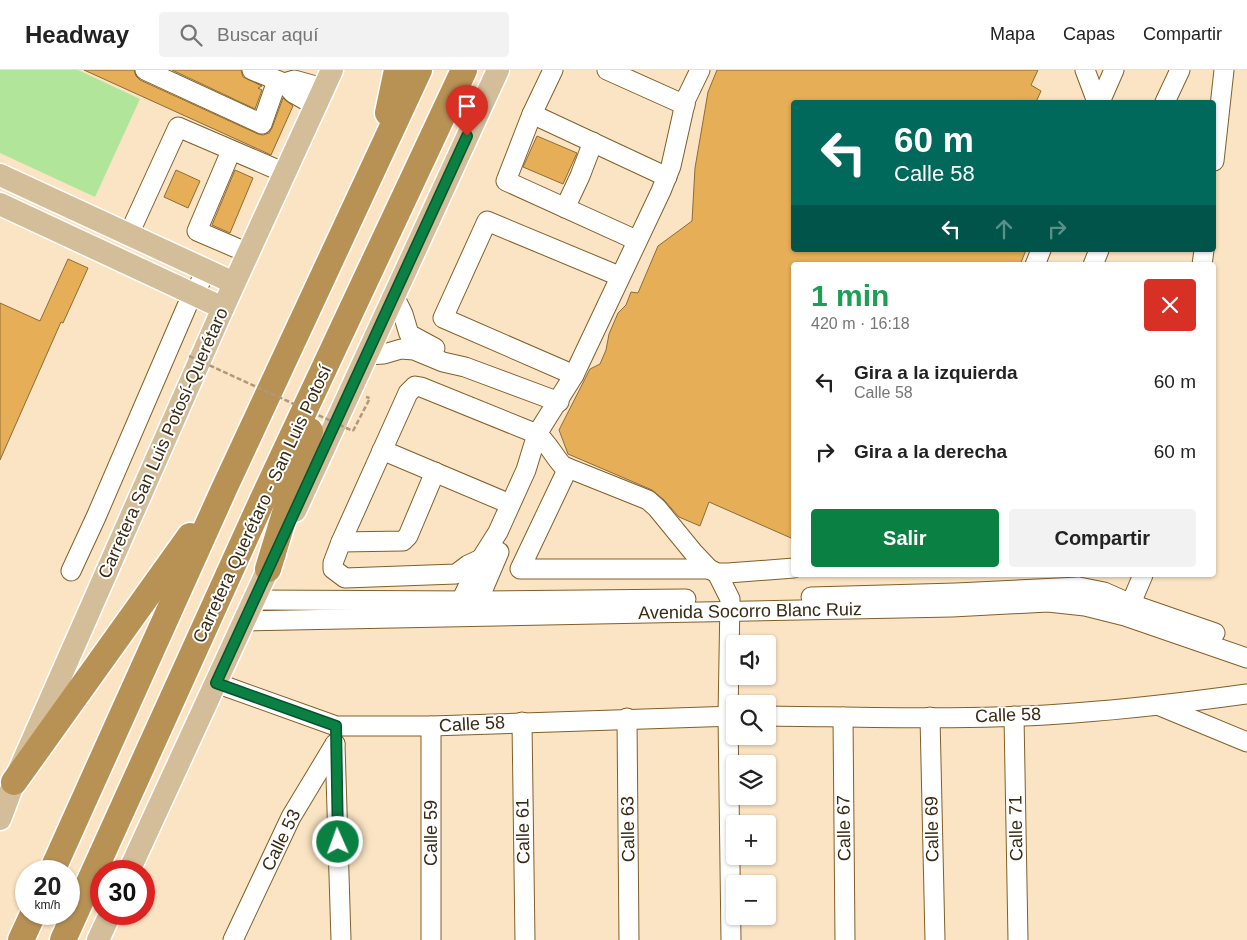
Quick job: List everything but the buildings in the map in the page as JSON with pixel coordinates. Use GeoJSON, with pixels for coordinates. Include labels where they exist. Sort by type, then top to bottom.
{"type":"FeatureCollection","features":[{"type":"Feature","properties":{"kind":"highway"},"geometry":{"type":"LineString","coordinates":[[378,160],[397,70]]}},
{"type":"Feature","properties":{"kind":"highway"},"geometry":{"type":"LineString","coordinates":[[57,860],[224,489],[419,70]]}},
{"type":"Feature","properties":{"kind":"highway","name":"Carretera Querétaro - San Luis Potosí"},"geometry":{"type":"LineString","coordinates":[[63,940],[261,503],[464,70]]}},
{"type":"Feature","properties":{"kind":"highway"},"geometry":{"type":"LineString","coordinates":[[268,569],[334,350]]}},
{"type":"Feature","properties":{"kind":"highway"},"geometry":{"type":"LineString","coordinates":[[14,782],[224,489]]}},
{"type":"Feature","properties":{"kind":"highway"},"geometry":{"type":"LineString","coordinates":[[21,940],[28,925]]}},
{"type":"Feature","properties":{"kind":"main road"},"geometry":{"type":"LineString","coordinates":[[134,860],[498,70]]}},
{"type":"Feature","properties":{"kind":"main road","name":"Carretera San Luis Potosí-Querétaro"},"geometry":{"type":"LineString","coordinates":[[0,819],[14,782],[234,283],[324,88]]}},
{"type":"Feature","properties":{"kind":"main road"},"geometry":{"type":"LineString","coordinates":[[0,175],[234,283]]}},
{"type":"Feature","properties":{"kind":"main road"},"geometry":{"type":"LineString","coordinates":[[0,204],[223,308]]}},
{"type":"Feature","properties":{"kind":"main road"},"geometry":{"type":"LineString","coordinates":[[94,248],[105,223]]}},
{"type":"Feature","properties":{"kind":"main road"},"geometry":{"type":"LineString","coordinates":[[98,940],[105,925]]}},
{"type":"Feature","properties":{"kind":"street"},"geometry":{"type":"LineString","coordinates":[[145,70],[262,124],[280,82]]}},
{"type":"Feature","properties":{"kind":"street"},"geometry":{"type":"LineString","coordinates":[[252,70],[280,82],[294,80],[324,88]]}},
{"type":"Feature","properties":{"kind":"street"},"geometry":{"type":"LineString","coordinates":[[553,70],[532,114],[506,180],[636,240]]}},
{"type":"Feature","properties":{"kind":"street"},"geometry":{"type":"LineString","coordinates":[[607,70],[685,105]]}},
{"type":"Feature","properties":{"kind":"street"},"geometry":{"type":"LineString","coordinates":[[1100,100],[1114,70]]}},
{"type":"Feature","properties":{"kind":"street"},"geometry":{"type":"LineString","coordinates":[[1166,100],[1180,70]]}},
{"type":"Feature","properties":{"kind":"street"},"geometry":{"type":"LineString","coordinates":[[1216,143],[1224,70]]}},
{"type":"Feature","properties":{"kind":"street"},"geometry":{"type":"LineString","coordinates":[[469,601],[558,402],[574,374],[667,177],[693,72]]}},
{"type":"Feature","properties":{"kind":"street"},"geometry":{"type":"LineString","coordinates":[[1081,73],[1098,100]]}},
{"type":"Feature","properties":{"kind":"street"},"geometry":{"type":"LineString","coordinates":[[532,114],[667,177]]}},
{"type":"Feature","properties":{"kind":"street"},"geometry":{"type":"LineString","coordinates":[[129,234],[178,127],[285,173]]}},
{"type":"Feature","properties":{"kind":"street"},"geometry":{"type":"LineString","coordinates":[[565,208],[593,142]]}},
{"type":"Feature","properties":{"kind":"street"},"geometry":{"type":"LineString","coordinates":[[182,259],[197,231],[231,151]]}},
{"type":"Feature","properties":{"kind":"street"},"geometry":{"type":"LineString","coordinates":[[574,374],[443,318],[457,284],[487,221],[619,276]]}},
{"type":"Feature","properties":{"kind":"street"},"geometry":{"type":"LineString","coordinates":[[197,231],[248,253]]}},
{"type":"Feature","properties":{"kind":"street"},"geometry":{"type":"LineString","coordinates":[[71,571],[193,295],[207,270]]}},
{"type":"Feature","properties":{"kind":"street"},"geometry":{"type":"LineString","coordinates":[[394,296],[403,314],[409,334],[426,345],[446,353],[466,367]]}},
{"type":"Feature","properties":{"kind":"street"},"geometry":{"type":"LineString","coordinates":[[367,355],[384,354],[401,349],[414,350],[443,362],[466,367],[558,402]]}},
{"type":"Feature","properties":{"kind":"street"},"geometry":{"type":"LineString","coordinates":[[481,559],[468,565],[456,574],[345,578],[333,569],[333,563],[341,542],[382,450],[408,393],[415,386],[542,438],[552,455],[563,466],[648,500],[693,552],[718,572],[735,605],[732,695]]}},
{"type":"Feature","properties":{"kind":"street"},"geometry":{"type":"LineString","coordinates":[[469,601],[481,559],[498,532],[542,438]]}},
{"type":"Feature","properties":{"kind":"street"},"geometry":{"type":"LineString","coordinates":[[382,450],[510,504]]}},
{"type":"Feature","properties":{"kind":"street"},"geometry":{"type":"LineString","coordinates":[[568,468],[520,569],[718,572],[791,568]]}},
{"type":"Feature","properties":{"kind":"street"},"geometry":{"type":"LineString","coordinates":[[341,542],[403,541],[408,536],[435,472]]}},
{"type":"Feature","properties":{"kind":"street"},"geometry":{"type":"LineString","coordinates":[[1128,610],[1141,577]]}},
{"type":"Feature","properties":{"kind":"street","name":"Avenida Socorro Blanc Ruiz"},"geometry":{"type":"LineString","coordinates":[[254,600],[315,610],[735,605],[954,600],[1050,595],[1079,587],[1104,592],[1128,610],[1247,658]]}},
{"type":"Feature","properties":{"kind":"street","name":"Avenida Socorro Blanc Ruiz"},"geometry":{"type":"LineString","coordinates":[[244,621],[315,610],[469,601],[735,605]]}},
{"type":"Feature","properties":{"kind":"street","name":"Avenida Socorro Blanc Ruiz"},"geometry":{"type":"LineString","coordinates":[[1128,610],[1247,644]]}},
{"type":"Feature","properties":{"kind":"street","name":"Calle 58"},"geometry":{"type":"LineString","coordinates":[[216,683],[336,735],[431,726],[726,716]]}},
{"type":"Feature","properties":{"kind":"street","name":"Calle 58"},"geometry":{"type":"LineString","coordinates":[[776,716],[930,718],[1014,716],[1159,706],[1247,694]]}},
{"type":"Feature","properties":{"kind":"street"},"geometry":{"type":"LineString","coordinates":[[1159,706],[1247,742]]}},
{"type":"Feature","properties":{"kind":"street","name":"Calle 71"},"geometry":{"type":"LineString","coordinates":[[1014,716],[1018,940]]}},
{"type":"Feature","properties":{"kind":"street","name":"Calle 67"},"geometry":{"type":"LineString","coordinates":[[843,717],[845,940]]}},
{"type":"Feature","properties":{"kind":"street","name":"Calle 63"},"geometry":{"type":"LineString","coordinates":[[627,718],[629,940]]}},
{"type":"Feature","properties":{"kind":"street","name":"Calle 69"},"geometry":{"type":"LineString","coordinates":[[930,718],[935,940]]}},
{"type":"Feature","properties":{"kind":"street","name":"Calle 61"},"geometry":{"type":"LineString","coordinates":[[522,722],[525,940]]}},
{"type":"Feature","properties":{"kind":"street","name":"Calle 59"},"geometry":{"type":"LineString","coordinates":[[431,726],[431,940]]}},
{"type":"Feature","properties":{"kind":"street"},"geometry":{"type":"LineString","coordinates":[[336,735],[341,940]]}},
{"type":"Feature","properties":{"kind":"street","name":"Calle 53"},"geometry":{"type":"LineString","coordinates":[[233,940],[291,817],[336,735]]}},
{"type":"Feature","properties":{"kind":"street"},"geometry":{"type":"LineString","coordinates":[[731,745],[731,940]]}},
{"type":"Feature","properties":{"kind":"path"},"geometry":{"type":"LineString","coordinates":[[189,356],[353,431]]}},
{"type":"Feature","properties":{"kind":"green space"},"geometry":{"type":"Polygon","coordinates":[[[0,70],[78,70],[140,99],[95,197],[0,153],[0,70]]]}},
{"type":"Feature","properties":{"kind":"route"},"geometry":{"type":"LineString","coordinates":[[338,842],[336,726],[216,683],[467,136]]}}]}
